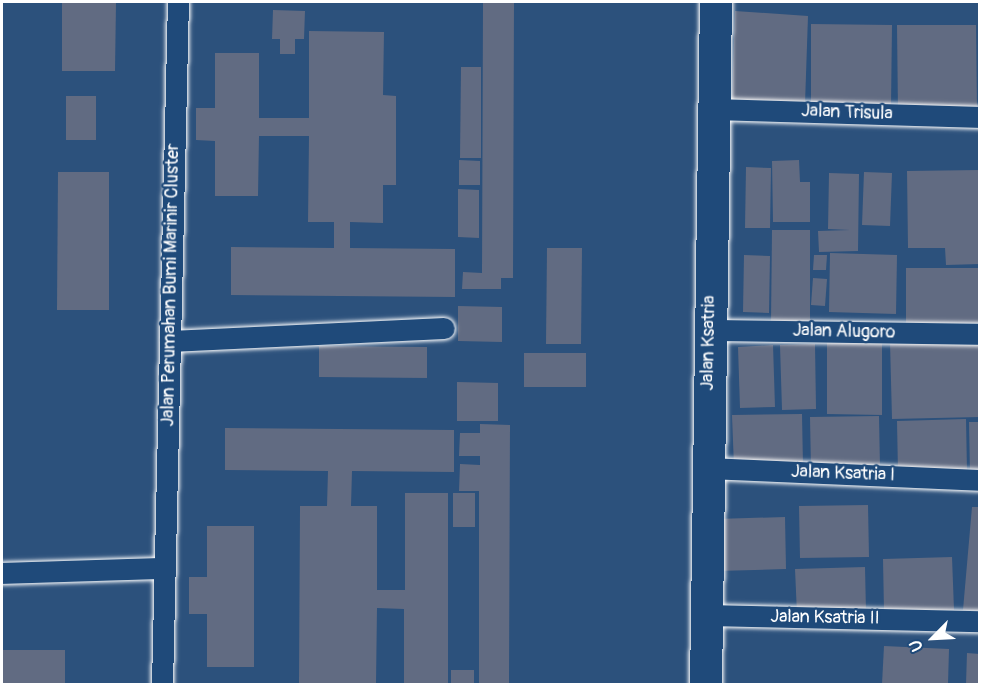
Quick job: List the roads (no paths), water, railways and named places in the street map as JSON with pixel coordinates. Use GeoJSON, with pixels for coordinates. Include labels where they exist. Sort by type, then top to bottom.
{"type":"FeatureCollection","features":[{"type":"Feature","properties":{"kind":"street","name":"Jalan Perumahan Bumi Marinir Cluster"},"geometry":{"type":"LineString","coordinates":[[162,684],[178,2]]}},
{"type":"Feature","properties":{"kind":"street","name":"Jalan Ksatria"},"geometry":{"type":"LineString","coordinates":[[706,684],[709,330],[716,2]]}},
{"type":"Feature","properties":{"kind":"street","name":"Jalan Trisula"},"geometry":{"type":"LineString","coordinates":[[715,109],[980,117]]}},
{"type":"Feature","properties":{"kind":"street"},"geometry":{"type":"LineString","coordinates":[[170,341],[444,328]]}},
{"type":"Feature","properties":{"kind":"street","name":"Jalan Alugoro"},"geometry":{"type":"LineString","coordinates":[[709,330],[980,334]]}},
{"type":"Feature","properties":{"kind":"street","name":"Jalan Ksatria I"},"geometry":{"type":"LineString","coordinates":[[707,468],[980,480]]}},
{"type":"Feature","properties":{"kind":"street"},"geometry":{"type":"LineString","coordinates":[[2,573],[165,568]]}},
{"type":"Feature","properties":{"kind":"street","name":"Jalan Ksatria II"},"geometry":{"type":"LineString","coordinates":[[707,615],[980,621]]}}]}
